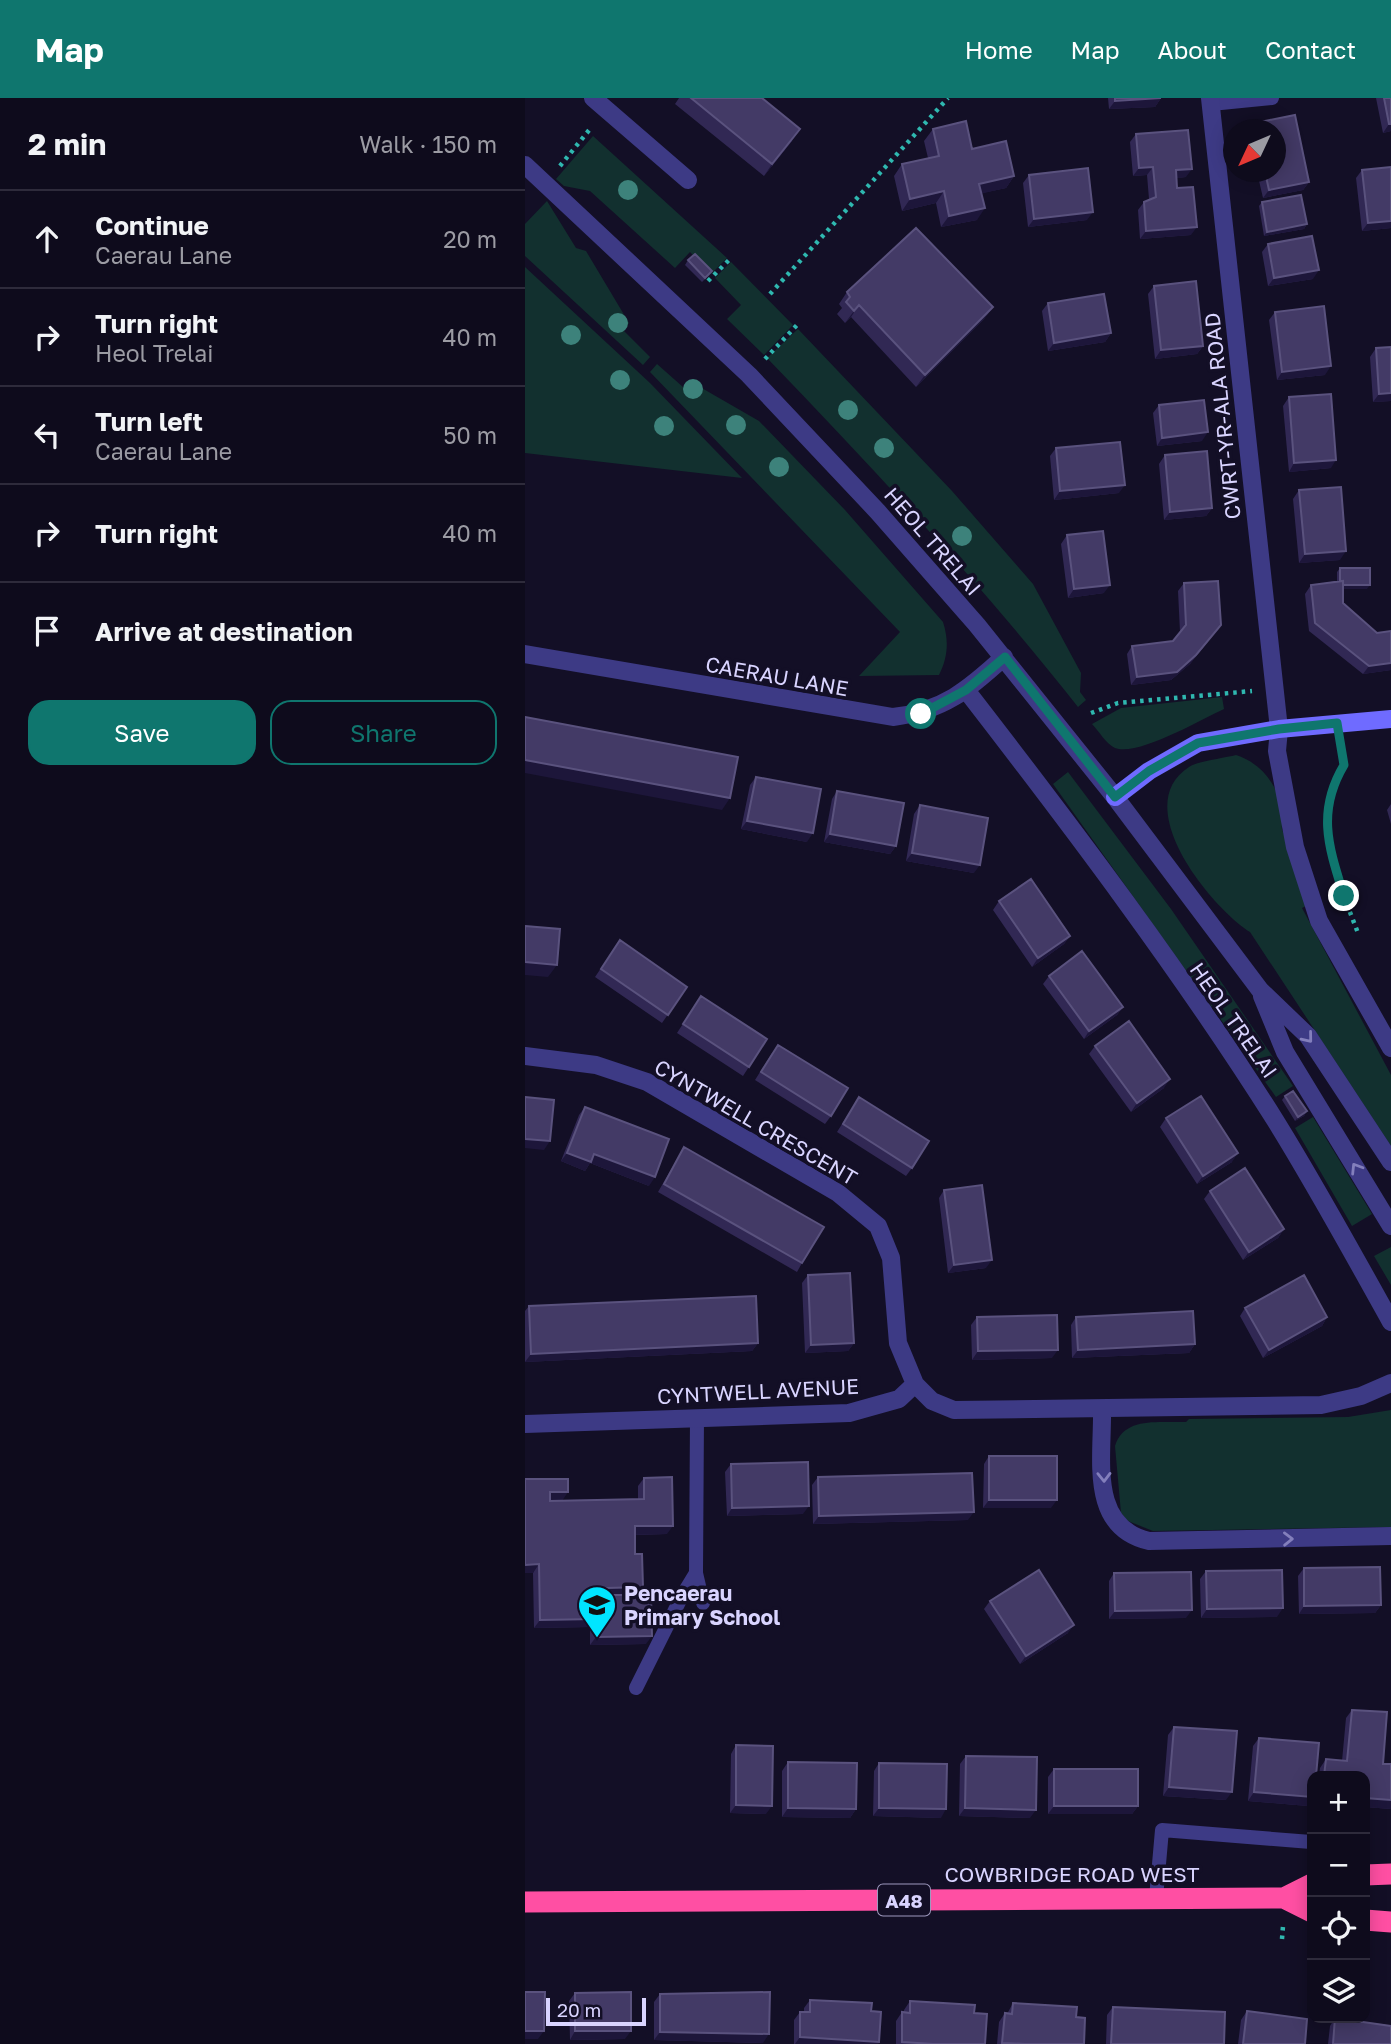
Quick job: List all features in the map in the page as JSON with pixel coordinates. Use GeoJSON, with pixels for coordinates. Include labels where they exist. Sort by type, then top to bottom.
{"type":"FeatureCollection","features":[{"type":"Feature","properties":{"kind":"highway"},"geometry":{"type":"LineString","coordinates":[[1370,1875],[1391,1874]]}},
{"type":"Feature","properties":{"kind":"highway","name":"COWBRIDGE ROAD WEST"},"geometry":{"type":"LineString","coordinates":[[525,1902],[1284,1898],[1307,1886]]}},
{"type":"Feature","properties":{"kind":"highway","name":"COWBRIDGE ROAD WEST"},"geometry":{"type":"LineString","coordinates":[[1284,1898],[1307,1910]]}},
{"type":"Feature","properties":{"kind":"highway"},"geometry":{"type":"LineString","coordinates":[[1370,1920],[1391,1922]]}},
{"type":"Feature","properties":{"kind":"street"},"geometry":{"type":"LineString","coordinates":[[593,98],[688,180]]}},
{"type":"Feature","properties":{"kind":"street","name":"CWRT-YR-ALA ROAD"},"geometry":{"type":"LineString","coordinates":[[1211,101],[1279,729]]}},
{"type":"Feature","properties":{"kind":"street","name":"HEOL TRELAI"},"geometry":{"type":"LineString","coordinates":[[525,165],[749,375],[879,512],[1005,657],[1115,797],[1260,990],[1308,1035],[1391,1163]]}},
{"type":"Feature","properties":{"kind":"street","name":"CAERAU LANE"},"geometry":{"type":"LineString","coordinates":[[525,654],[893,717],[921,714],[966,690],[1005,657]]}},
{"type":"Feature","properties":{"kind":"street","name":"HEOL TRELAI"},"geometry":{"type":"LineString","coordinates":[[966,690],[1160,954],[1255,1090],[1325,1204],[1391,1322]]}},
{"type":"Feature","properties":{"kind":"street"},"geometry":{"type":"LineString","coordinates":[[1115,797],[1149,771],[1198,743],[1279,729],[1391,719]]}},
{"type":"Feature","properties":{"kind":"street"},"geometry":{"type":"LineString","coordinates":[[1279,729],[1277,751],[1295,847],[1319,921],[1391,1048]]}},
{"type":"Feature","properties":{"kind":"street","name":"HEOL TRELAI"},"geometry":{"type":"LineString","coordinates":[[1260,990],[1285,1052],[1391,1226]]}},
{"type":"Feature","properties":{"kind":"street","name":"CYNTWELL CRESCENT"},"geometry":{"type":"LineString","coordinates":[[525,1056],[596,1065],[647,1082],[838,1193],[868,1217],[878,1226],[891,1258],[898,1343],[915,1384]]}},
{"type":"Feature","properties":{"kind":"street"},"geometry":{"type":"LineString","coordinates":[[915,1384],[932,1401],[954,1410],[1321,1405],[1361,1396],[1391,1383]]}},
{"type":"Feature","properties":{"kind":"street","name":"CYNTWELL AVENUE"},"geometry":{"type":"LineString","coordinates":[[525,1424],[849,1413],[899,1399],[915,1384]]}},
{"type":"Feature","properties":{"kind":"street"},"geometry":{"type":"LineString","coordinates":[[1103,1409],[1104,1497],[1110,1516],[1131,1537],[1149,1541],[1391,1536]]}},
{"type":"Feature","properties":{"kind":"lane"},"geometry":{"type":"LineString","coordinates":[[1211,101],[1272,98]]}},
{"type":"Feature","properties":{"kind":"lane"},"geometry":{"type":"LineString","coordinates":[[697,1417],[696,1573],[703,1604]]}},
{"type":"Feature","properties":{"kind":"lane"},"geometry":{"type":"LineString","coordinates":[[636,1688],[681,1596],[696,1573]]}},
{"type":"Feature","properties":{"kind":"lane"},"geometry":{"type":"LineString","coordinates":[[1156,1898],[1162,1830],[1307,1842]]}},
{"type":"Feature","properties":{"kind":"path"},"geometry":{"type":"LineString","coordinates":[[770,294],[949,98]]}},
{"type":"Feature","properties":{"kind":"path"},"geometry":{"type":"LineString","coordinates":[[708,281],[732,257]]}},
{"type":"Feature","properties":{"kind":"path"},"geometry":{"type":"LineString","coordinates":[[749,375],[798,324]]}},
{"type":"Feature","properties":{"kind":"path"},"geometry":{"type":"LineString","coordinates":[[1091,713],[1118,702],[1244,690],[1275,694]]}},
{"type":"Feature","properties":{"kind":"path"},"geometry":{"type":"LineString","coordinates":[[1337,723],[1344,765],[1334,782],[1327,809],[1328,844],[1361,940]]}},
{"type":"Feature","properties":{"kind":"green space"},"geometry":{"type":"Polygon","coordinates":[[[593,136],[727,258],[711,274],[690,252],[675,268],[590,191],[564,186],[556,179],[593,136]]]}},
{"type":"Feature","properties":{"kind":"green space"},"geometry":{"type":"Polygon","coordinates":[[[547,201],[576,248],[586,251],[629,323],[623,330],[650,357],[643,365],[525,256],[525,224],[547,201]]]}},
{"type":"Feature","properties":{"kind":"green space"},"geometry":{"type":"Polygon","coordinates":[[[731,262],[793,325],[764,355],[727,319],[741,305],[715,278],[731,262]]]}},
{"type":"Feature","properties":{"kind":"green space"},"geometry":{"type":"Polygon","coordinates":[[[525,267],[650,383],[742,478],[525,453],[525,267]]]}},
{"type":"Feature","properties":{"kind":"green space"},"geometry":{"type":"Polygon","coordinates":[[[798,329],[952,491],[1033,584],[1081,673],[1080,692],[1086,700],[1078,707],[1004,616],[927,529],[767,358],[798,329]]]}},
{"type":"Feature","properties":{"kind":"green space"},"geometry":{"type":"Polygon","coordinates":[[[657,364],[692,395],[700,387],[759,421],[845,510],[943,622],[947,649],[939,675],[859,676],[900,632],[650,372],[657,364]]]}},
{"type":"Feature","properties":{"kind":"green space"},"geometry":{"type":"Polygon","coordinates":[[[1222,697],[1224,709],[1169,736],[1138,747],[1115,748],[1092,724],[1121,708],[1222,697]]]}},
{"type":"Feature","properties":{"kind":"green space"},"geometry":{"type":"Polygon","coordinates":[[[1236,755],[1254,764],[1273,784],[1283,812],[1284,835],[1312,877],[1306,906],[1302,908],[1391,1075],[1391,1146],[1250,932],[1215,901],[1197,879],[1171,830],[1167,806],[1173,784],[1193,765],[1236,755]]]}},
{"type":"Feature","properties":{"kind":"green space"},"geometry":{"type":"Polygon","coordinates":[[[1068,772],[1171,909],[1293,1086],[1276,1097],[1053,784],[1068,772]]]}},
{"type":"Feature","properties":{"kind":"green space"},"geometry":{"type":"Polygon","coordinates":[[[1313,1117],[1372,1214],[1352,1226],[1295,1128],[1313,1117]]]}},
{"type":"Feature","properties":{"kind":"green space"},"geometry":{"type":"Polygon","coordinates":[[[1391,1247],[1391,1285],[1374,1256],[1391,1247]]]}},
{"type":"Feature","properties":{"kind":"green space"},"geometry":{"type":"Polygon","coordinates":[[[1391,1410],[1391,1527],[1153,1531],[1128,1521],[1121,1513],[1115,1446],[1120,1436],[1135,1425],[1186,1422],[1189,1419],[1348,1417],[1391,1410]]]}},
{"type":"Feature","properties":{"kind":"building"},"geometry":{"type":"Polygon","coordinates":[[[691,98],[762,98],[800,129],[772,164],[691,98]]]}},
{"type":"Feature","properties":{"kind":"building"},"geometry":{"type":"Polygon","coordinates":[[[1115,98],[1161,98],[1115,101],[1115,98]]]}},
{"type":"Feature","properties":{"kind":"building"},"geometry":{"type":"Polygon","coordinates":[[[1384,98],[1391,98],[1391,124],[1389,124],[1384,98]]]}},
{"type":"Feature","properties":{"kind":"building"},"geometry":{"type":"Polygon","coordinates":[[[1295,115],[1309,182],[1269,190],[1267,182],[1286,182],[1286,119],[1275,119],[1295,115]]]}},
{"type":"Feature","properties":{"kind":"building"},"geometry":{"type":"Polygon","coordinates":[[[966,121],[972,149],[1006,141],[1014,176],[979,184],[985,208],[949,216],[944,191],[910,199],[902,164],[939,156],[933,129],[966,121]]]}},
{"type":"Feature","properties":{"kind":"building"},"geometry":{"type":"Polygon","coordinates":[[[1188,130],[1192,169],[1176,170],[1177,188],[1193,187],[1197,227],[1146,231],[1144,202],[1156,197],[1153,167],[1139,168],[1136,134],[1188,130]]]}},
{"type":"Feature","properties":{"kind":"building"},"geometry":{"type":"Polygon","coordinates":[[[1391,167],[1391,221],[1368,223],[1362,170],[1391,167]]]}},
{"type":"Feature","properties":{"kind":"building"},"geometry":{"type":"Polygon","coordinates":[[[1088,168],[1093,212],[1034,219],[1029,175],[1088,168]]]}},
{"type":"Feature","properties":{"kind":"building"},"geometry":{"type":"Polygon","coordinates":[[[1301,195],[1307,224],[1267,232],[1262,202],[1301,195]]]}},
{"type":"Feature","properties":{"kind":"building"},"geometry":{"type":"Polygon","coordinates":[[[916,228],[993,307],[925,375],[859,305],[854,311],[846,302],[850,297],[847,292],[916,228]]]}},
{"type":"Feature","properties":{"kind":"building"},"geometry":{"type":"Polygon","coordinates":[[[1312,236],[1319,270],[1274,278],[1268,244],[1312,236]]]}},
{"type":"Feature","properties":{"kind":"building"},"geometry":{"type":"Polygon","coordinates":[[[695,254],[712,271],[705,278],[688,260],[695,254]]]}},
{"type":"Feature","properties":{"kind":"building"},"geometry":{"type":"Polygon","coordinates":[[[1196,281],[1203,346],[1161,350],[1154,286],[1196,281]]]}},
{"type":"Feature","properties":{"kind":"building"},"geometry":{"type":"Polygon","coordinates":[[[1104,294],[1111,333],[1054,343],[1048,303],[1104,294]]]}},
{"type":"Feature","properties":{"kind":"building"},"geometry":{"type":"Polygon","coordinates":[[[1324,306],[1331,366],[1282,372],[1275,312],[1324,306]]]}},
{"type":"Feature","properties":{"kind":"building"},"geometry":{"type":"Polygon","coordinates":[[[1391,347],[1391,393],[1379,394],[1376,348],[1391,347]]]}},
{"type":"Feature","properties":{"kind":"building"},"geometry":{"type":"Polygon","coordinates":[[[1331,394],[1336,460],[1294,463],[1289,397],[1331,394]]]}},
{"type":"Feature","properties":{"kind":"building"},"geometry":{"type":"Polygon","coordinates":[[[1204,400],[1208,432],[1162,438],[1159,405],[1204,400]]]}},
{"type":"Feature","properties":{"kind":"building"},"geometry":{"type":"Polygon","coordinates":[[[1120,442],[1125,485],[1060,491],[1056,448],[1120,442]]]}},
{"type":"Feature","properties":{"kind":"building"},"geometry":{"type":"Polygon","coordinates":[[[1207,451],[1212,508],[1170,512],[1165,455],[1207,451]]]}},
{"type":"Feature","properties":{"kind":"building"},"geometry":{"type":"Polygon","coordinates":[[[1341,487],[1346,551],[1305,554],[1299,490],[1341,487]]]}},
{"type":"Feature","properties":{"kind":"building"},"geometry":{"type":"Polygon","coordinates":[[[1103,531],[1110,585],[1074,589],[1067,535],[1103,531]]]}},
{"type":"Feature","properties":{"kind":"building"},"geometry":{"type":"Polygon","coordinates":[[[1340,568],[1370,568],[1370,585],[1343,585],[1343,581],[1340,581],[1340,568]]]}},
{"type":"Feature","properties":{"kind":"building"},"geometry":{"type":"Polygon","coordinates":[[[1218,581],[1221,625],[1196,655],[1177,672],[1137,677],[1132,646],[1173,641],[1186,625],[1184,583],[1218,581]]]}},
{"type":"Feature","properties":{"kind":"building"},"geometry":{"type":"Polygon","coordinates":[[[1343,581],[1343,603],[1377,633],[1391,631],[1391,663],[1369,666],[1315,623],[1311,585],[1343,581]]]}},
{"type":"Feature","properties":{"kind":"building"},"geometry":{"type":"Polygon","coordinates":[[[525,717],[738,757],[730,798],[525,760],[525,717]]]}},
{"type":"Feature","properties":{"kind":"building"},"geometry":{"type":"Polygon","coordinates":[[[756,777],[821,789],[813,833],[747,821],[756,777]]]}},
{"type":"Feature","properties":{"kind":"building"},"geometry":{"type":"Polygon","coordinates":[[[837,791],[904,803],[896,846],[830,834],[837,791]]]}},
{"type":"Feature","properties":{"kind":"building"},"geometry":{"type":"Polygon","coordinates":[[[920,805],[988,818],[980,865],[912,853],[920,805]]]}},
{"type":"Feature","properties":{"kind":"building"},"geometry":{"type":"Polygon","coordinates":[[[1031,879],[1070,936],[1038,958],[999,901],[1031,879]]]}},
{"type":"Feature","properties":{"kind":"building"},"geometry":{"type":"Polygon","coordinates":[[[525,926],[560,929],[557,965],[525,962],[525,926]]]}},
{"type":"Feature","properties":{"kind":"building"},"geometry":{"type":"Polygon","coordinates":[[[620,940],[687,987],[668,1015],[601,969],[620,940]]]}},
{"type":"Feature","properties":{"kind":"building"},"geometry":{"type":"Polygon","coordinates":[[[1082,951],[1123,1007],[1089,1031],[1049,976],[1082,951]]]}},
{"type":"Feature","properties":{"kind":"building"},"geometry":{"type":"Polygon","coordinates":[[[701,996],[767,1039],[749,1067],[683,1024],[701,996]]]}},
{"type":"Feature","properties":{"kind":"building"},"geometry":{"type":"Polygon","coordinates":[[[1129,1021],[1170,1079],[1137,1103],[1095,1046],[1129,1021]]]}},
{"type":"Feature","properties":{"kind":"building"},"geometry":{"type":"Polygon","coordinates":[[[778,1045],[848,1088],[831,1116],[761,1072],[778,1045]]]}},
{"type":"Feature","properties":{"kind":"building"},"geometry":{"type":"Polygon","coordinates":[[[1293,1091],[1307,1111],[1298,1117],[1285,1096],[1293,1091]]]}},
{"type":"Feature","properties":{"kind":"building"},"geometry":{"type":"Polygon","coordinates":[[[1201,1096],[1238,1153],[1203,1176],[1166,1118],[1201,1096]]]}},
{"type":"Feature","properties":{"kind":"building"},"geometry":{"type":"Polygon","coordinates":[[[525,1097],[554,1100],[550,1141],[525,1139],[525,1097]]]}},
{"type":"Feature","properties":{"kind":"building"},"geometry":{"type":"Polygon","coordinates":[[[859,1097],[929,1141],[912,1168],[843,1124],[859,1097]]]}},
{"type":"Feature","properties":{"kind":"building"},"geometry":{"type":"Polygon","coordinates":[[[585,1107],[669,1139],[655,1177],[594,1154],[591,1162],[567,1153],[585,1107]]]}},
{"type":"Feature","properties":{"kind":"building"},"geometry":{"type":"Polygon","coordinates":[[[684,1147],[824,1227],[802,1263],[664,1184],[684,1147]]]}},
{"type":"Feature","properties":{"kind":"building"},"geometry":{"type":"Polygon","coordinates":[[[1245,1168],[1284,1229],[1249,1252],[1210,1191],[1245,1168]]]}},
{"type":"Feature","properties":{"kind":"building"},"geometry":{"type":"Polygon","coordinates":[[[982,1185],[992,1260],[954,1265],[944,1190],[982,1185]]]}},
{"type":"Feature","properties":{"kind":"building"},"geometry":{"type":"Polygon","coordinates":[[[850,1273],[854,1343],[811,1345],[808,1275],[850,1273]]]}},
{"type":"Feature","properties":{"kind":"building"},"geometry":{"type":"Polygon","coordinates":[[[1304,1275],[1327,1317],[1269,1350],[1245,1308],[1304,1275]]]}},
{"type":"Feature","properties":{"kind":"building"},"geometry":{"type":"Polygon","coordinates":[[[756,1296],[758,1343],[531,1354],[529,1306],[756,1296]]]}},
{"type":"Feature","properties":{"kind":"building"},"geometry":{"type":"Polygon","coordinates":[[[1193,1311],[1195,1344],[1078,1350],[1076,1317],[1193,1311]]]}},
{"type":"Feature","properties":{"kind":"building"},"geometry":{"type":"Polygon","coordinates":[[[1057,1315],[1058,1350],[978,1351],[977,1317],[1057,1315]]]}},
{"type":"Feature","properties":{"kind":"building"},"geometry":{"type":"Polygon","coordinates":[[[989,1456],[1057,1456],[1057,1500],[989,1500],[989,1456]]]}},
{"type":"Feature","properties":{"kind":"building"},"geometry":{"type":"Polygon","coordinates":[[[808,1462],[809,1506],[732,1508],[731,1464],[808,1462]]]}},
{"type":"Feature","properties":{"kind":"building"},"geometry":{"type":"Polygon","coordinates":[[[972,1473],[974,1512],[819,1516],[818,1477],[972,1473]]]}},
{"type":"Feature","properties":{"kind":"building"},"geometry":{"type":"Polygon","coordinates":[[[672,1477],[673,1526],[635,1526],[635,1554],[642,1554],[643,1587],[607,1588],[607,1595],[651,1595],[652,1636],[596,1637],[596,1619],[540,1620],[539,1564],[525,1565],[525,1479],[568,1479],[568,1492],[550,1492],[550,1501],[644,1499],[644,1478],[672,1477]]]}},
{"type":"Feature","properties":{"kind":"building"},"geometry":{"type":"Polygon","coordinates":[[[1380,1567],[1381,1605],[1304,1606],[1304,1568],[1380,1567]]]}},
{"type":"Feature","properties":{"kind":"building"},"geometry":{"type":"Polygon","coordinates":[[[1039,1570],[1074,1625],[1026,1656],[990,1601],[1039,1570]]]}},
{"type":"Feature","properties":{"kind":"building"},"geometry":{"type":"Polygon","coordinates":[[[1282,1570],[1283,1608],[1207,1609],[1206,1571],[1282,1570]]]}},
{"type":"Feature","properties":{"kind":"building"},"geometry":{"type":"Polygon","coordinates":[[[1191,1572],[1192,1610],[1115,1611],[1114,1573],[1191,1572]]]}},
{"type":"Feature","properties":{"kind":"building"},"geometry":{"type":"Polygon","coordinates":[[[1352,1710],[1387,1712],[1383,1764],[1391,1764],[1391,1800],[1370,1798],[1370,1771],[1325,1771],[1326,1759],[1347,1761],[1352,1710]]]}},
{"type":"Feature","properties":{"kind":"building"},"geometry":{"type":"Polygon","coordinates":[[[1174,1727],[1237,1731],[1232,1792],[1169,1787],[1174,1727]]]}},
{"type":"Feature","properties":{"kind":"building"},"geometry":{"type":"Polygon","coordinates":[[[1259,1738],[1319,1743],[1316,1771],[1307,1771],[1307,1797],[1254,1792],[1259,1738]]]}},
{"type":"Feature","properties":{"kind":"building"},"geometry":{"type":"Polygon","coordinates":[[[736,1745],[773,1746],[772,1806],[736,1805],[736,1745]]]}},
{"type":"Feature","properties":{"kind":"building"},"geometry":{"type":"Polygon","coordinates":[[[966,1756],[1037,1757],[1036,1810],[965,1808],[966,1756]]]}},
{"type":"Feature","properties":{"kind":"building"},"geometry":{"type":"Polygon","coordinates":[[[788,1762],[857,1763],[856,1809],[788,1808],[788,1762]]]}},
{"type":"Feature","properties":{"kind":"building"},"geometry":{"type":"Polygon","coordinates":[[[879,1763],[947,1764],[946,1809],[879,1808],[879,1763]]]}},
{"type":"Feature","properties":{"kind":"building"},"geometry":{"type":"Polygon","coordinates":[[[1054,1769],[1138,1769],[1138,1806],[1054,1806],[1054,1769]]]}},
{"type":"Feature","properties":{"kind":"building"},"geometry":{"type":"Polygon","coordinates":[[[525,1992],[545,1992],[544,2031],[525,2031],[525,1992]]]}},
{"type":"Feature","properties":{"kind":"building"},"geometry":{"type":"Polygon","coordinates":[[[631,1992],[631,2031],[575,2031],[575,1993],[631,1992]]]}},
{"type":"Feature","properties":{"kind":"building"},"geometry":{"type":"Polygon","coordinates":[[[770,1992],[769,2034],[660,2032],[660,1994],[770,1992]]]}},
{"type":"Feature","properties":{"kind":"building"},"geometry":{"type":"Polygon","coordinates":[[[810,2000],[872,2003],[871,2011],[881,2012],[879,2042],[800,2037],[800,2012],[810,2012],[810,2000]]]}},
{"type":"Feature","properties":{"kind":"building"},"geometry":{"type":"Polygon","coordinates":[[[910,2001],[975,2005],[974,2013],[987,2014],[985,2044],[902,2042],[902,2012],[910,2013],[910,2001]]]}},
{"type":"Feature","properties":{"kind":"building"},"geometry":{"type":"Polygon","coordinates":[[[1013,2003],[1077,2007],[1076,2017],[1085,2018],[1084,2044],[1002,2043],[1005,2013],[1012,2014],[1013,2003]]]}},
{"type":"Feature","properties":{"kind":"building"},"geometry":{"type":"Polygon","coordinates":[[[1113,2007],[1225,2012],[1224,2044],[1111,2044],[1113,2007]]]}},
{"type":"Feature","properties":{"kind":"building"},"geometry":{"type":"Polygon","coordinates":[[[1247,2011],[1307,2019],[1305,2044],[1243,2044],[1247,2011]]]}},
{"type":"Feature","properties":{"kind":"building"},"geometry":{"type":"Polygon","coordinates":[[[1335,2023],[1391,2026],[1391,2044],[1333,2044],[1335,2023]]]}},
{"type":"Feature","properties":{"kind":"place","name":"Pencaerau Primary School"},"geometry":{"type":"Point","coordinates":[597,1639]}},
{"type":"Feature","properties":{"kind":"route"},"geometry":{"type":"LineString","coordinates":[[921,714],[947,703],[1005,657],[1115,797],[1149,771],[1198,743],[1279,729],[1337,723],[1344,765],[1334,782],[1327,809],[1328,844],[1344,896]]}}]}
